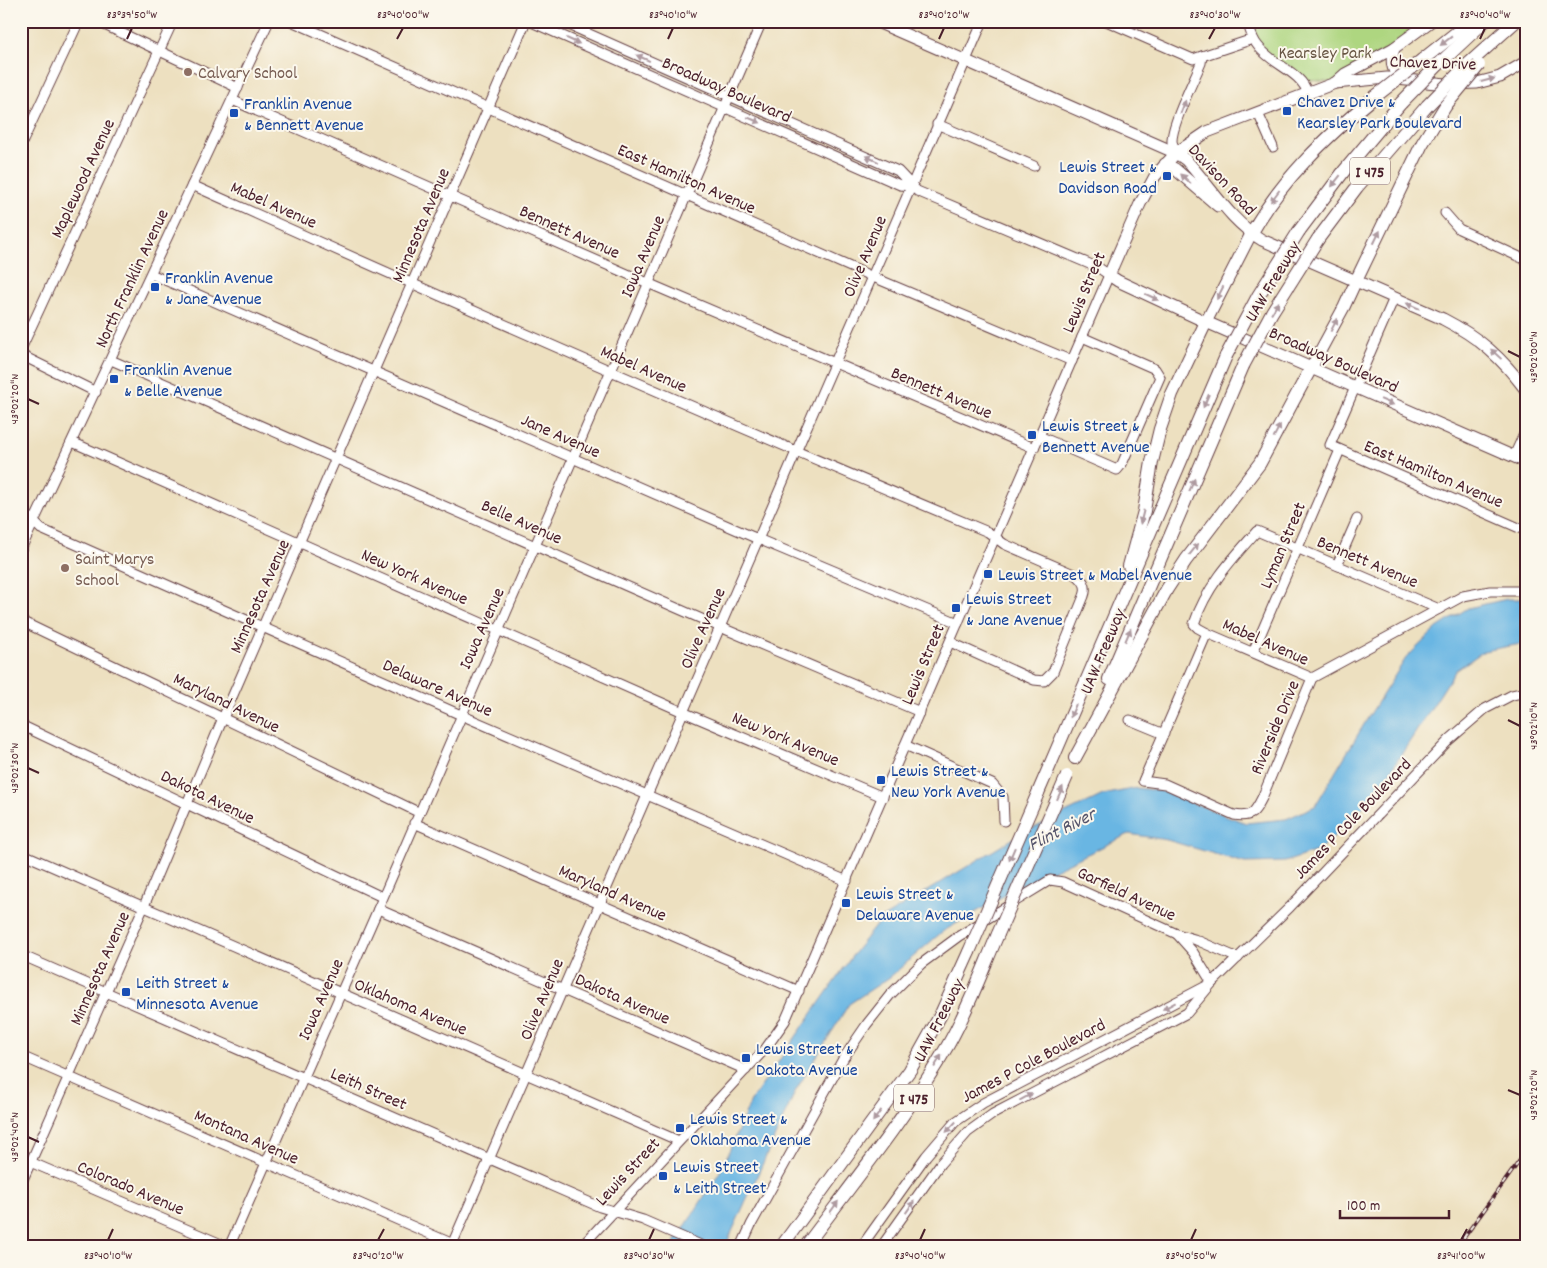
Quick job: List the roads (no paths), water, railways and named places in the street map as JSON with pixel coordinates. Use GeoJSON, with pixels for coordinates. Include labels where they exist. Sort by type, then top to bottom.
{"type":"FeatureCollection","features":[{"type":"Feature","properties":{"kind":"highway"},"geometry":{"type":"LineString","coordinates":[[1251,234],[1272,201],[1306,160],[1342,124],[1372,98],[1471,21]]}},
{"type":"Feature","properties":{"kind":"highway","name":"UAW Freeway"},"geometry":{"type":"LineString","coordinates":[[781,1247],[910,1070],[940,1016],[1226,356],[1261,290],[1299,231],[1344,171],[1401,103],[1485,21]]}},
{"type":"Feature","properties":{"kind":"highway"},"geometry":{"type":"LineString","coordinates":[[1356,281],[1422,144],[1446,105],[1517,21]]}},
{"type":"Feature","properties":{"kind":"highway","name":"UAW Freeway"},"geometry":{"type":"LineString","coordinates":[[805,1247],[925,1083],[958,1025],[1068,776],[1243,366],[1272,312],[1318,239],[1357,187],[1427,106],[1465,67],[1517,21]]}},
{"type":"Feature","properties":{"kind":"highway"},"geometry":{"type":"LineString","coordinates":[[1113,620],[1142,518],[1160,429],[1172,394],[1206,322]]}},
{"type":"Feature","properties":{"kind":"highway"},"geometry":{"type":"LineString","coordinates":[[1075,758],[1167,588],[1256,468],[1311,368]]}},
{"type":"Feature","properties":{"kind":"main road","name":"Davison Road"},"geometry":{"type":"LineString","coordinates":[[875,21],[1176,153],[1200,174],[1234,218],[1251,234],[1450,323],[1481,341],[1502,360],[1526,390]]}},
{"type":"Feature","properties":{"kind":"main road","name":"Chavez Drive"},"geometry":{"type":"LineString","coordinates":[[1335,83],[1345,74],[1394,48],[1431,21]]}},
{"type":"Feature","properties":{"kind":"main road"},"geometry":{"type":"LineString","coordinates":[[1394,48],[1392,63],[1395,74],[1400,79]]}},
{"type":"Feature","properties":{"kind":"main road","name":"Chavez Drive"},"geometry":{"type":"LineString","coordinates":[[1308,94],[1335,83],[1378,78],[1446,84],[1477,83],[1500,77],[1526,62]]}},
{"type":"Feature","properties":{"kind":"main road","name":"Lewis Street"},"geometry":{"type":"LineString","coordinates":[[1109,275],[1146,193],[1165,164],[1176,153],[1207,132],[1308,94]]}},
{"type":"Feature","properties":{"kind":"main road"},"geometry":{"type":"LineString","coordinates":[[1165,164],[1175,169],[1234,218]]}},
{"type":"Feature","properties":{"kind":"main road"},"geometry":{"type":"LineString","coordinates":[[1206,322],[1251,234]]}},
{"type":"Feature","properties":{"kind":"main road","name":"Broadway Boulevard"},"geometry":{"type":"LineString","coordinates":[[1109,275],[1206,322],[1526,462]]}},
{"type":"Feature","properties":{"kind":"main road"},"geometry":{"type":"LineString","coordinates":[[1311,368],[1356,281]]}},
{"type":"Feature","properties":{"kind":"street"},"geometry":{"type":"LineString","coordinates":[[21,145],[79,21]]}},
{"type":"Feature","properties":{"kind":"street"},"geometry":{"type":"LineString","coordinates":[[96,21],[238,88]]}},
{"type":"Feature","properties":{"kind":"street","name":"Maplewood Avenue"},"geometry":{"type":"LineString","coordinates":[[21,349],[173,21]]}},
{"type":"Feature","properties":{"kind":"street","name":"North Franklin Avenue"},"geometry":{"type":"LineString","coordinates":[[21,548],[270,21]]}},
{"type":"Feature","properties":{"kind":"street","name":"East Hamilton Avenue"},"geometry":{"type":"LineString","coordinates":[[291,21],[873,277],[1072,361]]}},
{"type":"Feature","properties":{"kind":"street","name":"Minnesota Avenue"},"geometry":{"type":"LineString","coordinates":[[21,1184],[144,906],[223,718],[527,21]]}},
{"type":"Feature","properties":{"kind":"street","name":"Broadway Boulevard"},"geometry":{"type":"LineString","coordinates":[[527,21],[900,185],[911,186]]}},
{"type":"Feature","properties":{"kind":"street","name":"Broadway Boulevard"},"geometry":{"type":"LineString","coordinates":[[560,21],[898,171],[917,191],[1100,268],[1109,275]]}},
{"type":"Feature","properties":{"kind":"street","name":"Iowa Avenue"},"geometry":{"type":"LineString","coordinates":[[229,1247],[378,909],[418,812],[762,21]]}},
{"type":"Feature","properties":{"kind":"street","name":"Olive Avenue"},"geometry":{"type":"LineString","coordinates":[[454,1246],[489,1158],[983,21]]}},
{"type":"Feature","properties":{"kind":"street"},"geometry":{"type":"LineString","coordinates":[[1106,21],[1193,59],[1253,39]]}},
{"type":"Feature","properties":{"kind":"street"},"geometry":{"type":"LineString","coordinates":[[1247,21],[1253,39],[1268,57],[1301,80],[1306,86],[1308,94]]}},
{"type":"Feature","properties":{"kind":"street"},"geometry":{"type":"LineString","coordinates":[[1176,153],[1172,143],[1173,135],[1202,56]]}},
{"type":"Feature","properties":{"kind":"street","name":"Bennett Avenue"},"geometry":{"type":"LineString","coordinates":[[232,100],[648,283],[1034,448]]}},
{"type":"Feature","properties":{"kind":"street"},"geometry":{"type":"LineString","coordinates":[[1258,113],[1272,147]]}},
{"type":"Feature","properties":{"kind":"street"},"geometry":{"type":"LineString","coordinates":[[937,124],[1034,166]]}},
{"type":"Feature","properties":{"kind":"street"},"geometry":{"type":"LineString","coordinates":[[819,148],[824,137]]}},
{"type":"Feature","properties":{"kind":"street","name":"Mabel Avenue"},"geometry":{"type":"LineString","coordinates":[[192,185],[610,371],[796,452],[988,532],[1004,544],[1078,576],[1083,580],[1086,590],[1084,596],[1053,672],[1044,681],[1034,680],[950,642]]}},
{"type":"Feature","properties":{"kind":"street"},"geometry":{"type":"LineString","coordinates":[[1445,213],[1459,229],[1526,260]]}},
{"type":"Feature","properties":{"kind":"street","name":"Jane Avenue"},"geometry":{"type":"LineString","coordinates":[[151,274],[758,540],[958,623]]}},
{"type":"Feature","properties":{"kind":"street","name":"Lewis Street"},"geometry":{"type":"LineString","coordinates":[[581,1247],[746,1070],[776,1035],[785,1021],[1109,275]]}},
{"type":"Feature","properties":{"kind":"street"},"geometry":{"type":"LineString","coordinates":[[1356,388],[1394,298]]}},
{"type":"Feature","properties":{"kind":"street"},"geometry":{"type":"LineString","coordinates":[[1039,436],[1117,470],[1122,464],[1160,377],[1155,369],[1082,337]]}},
{"type":"Feature","properties":{"kind":"street"},"geometry":{"type":"LineString","coordinates":[[21,355],[96,392]]}},
{"type":"Feature","properties":{"kind":"street","name":"Belle Avenue"},"geometry":{"type":"LineString","coordinates":[[111,360],[720,627],[920,712]]}},
{"type":"Feature","properties":{"kind":"street","name":"East Hamilton Avenue"},"geometry":{"type":"LineString","coordinates":[[1356,388],[1330,445],[1526,530]]}},
{"type":"Feature","properties":{"kind":"street"},"geometry":{"type":"LineString","coordinates":[[1514,456],[1526,430]]}},
{"type":"Feature","properties":{"kind":"street","name":"New York Avenue"},"geometry":{"type":"LineString","coordinates":[[72,442],[683,712],[883,797]]}},
{"type":"Feature","properties":{"kind":"street","name":"Lyman Street"},"geometry":{"type":"LineString","coordinates":[[1253,652],[1340,450]]}},
{"type":"Feature","properties":{"kind":"street","name":"Delaware Avenue"},"geometry":{"type":"LineString","coordinates":[[21,513],[28,516],[41,529],[646,796],[847,881]]}},
{"type":"Feature","properties":{"kind":"street"},"geometry":{"type":"LineString","coordinates":[[1337,565],[1357,519]]}},
{"type":"Feature","properties":{"kind":"street","name":"Bennett Avenue"},"geometry":{"type":"LineString","coordinates":[[1207,632],[1194,624],[1199,609],[1214,583],[1257,531],[1439,609]]}},
{"type":"Feature","properties":{"kind":"street","name":"Riverside Drive"},"geometry":{"type":"LineString","coordinates":[[1164,734],[1143,781],[1165,784],[1234,815],[1250,815],[1256,810],[1262,798],[1312,678],[1463,596],[1490,591],[1526,591]]}},
{"type":"Feature","properties":{"kind":"street","name":"Maryland Avenue"},"geometry":{"type":"LineString","coordinates":[[21,621],[418,812]]}},
{"type":"Feature","properties":{"kind":"street"},"geometry":{"type":"LineString","coordinates":[[1130,720],[1164,734],[1207,632]]}},
{"type":"Feature","properties":{"kind":"street","name":"Mabel Avenue"},"geometry":{"type":"LineString","coordinates":[[1207,632],[1312,678]]}},
{"type":"Feature","properties":{"kind":"street","name":"James P Cole Boulevard"},"geometry":{"type":"LineString","coordinates":[[882,1247],[940,1164],[968,1132],[993,1114],[1187,1013],[1212,983],[1296,900],[1450,740],[1485,709],[1512,695],[1526,692]]}},
{"type":"Feature","properties":{"kind":"street","name":"Dakota Avenue"},"geometry":{"type":"LineString","coordinates":[[21,725],[382,897]]}},
{"type":"Feature","properties":{"kind":"street"},"geometry":{"type":"LineString","coordinates":[[905,746],[992,784],[1003,797],[1004,821]]}},
{"type":"Feature","properties":{"kind":"street","name":"Maryland Avenue"},"geometry":{"type":"LineString","coordinates":[[414,823],[799,991]]}},
{"type":"Feature","properties":{"kind":"street","name":"Oklahoma Avenue"},"geometry":{"type":"LineString","coordinates":[[21,853],[679,1141]]}},
{"type":"Feature","properties":{"kind":"street","name":"Garfield Avenue"},"geometry":{"type":"LineString","coordinates":[[741,1247],[751,1225],[843,1059],[890,995],[921,964],[959,936],[1050,880],[1063,882],[1177,934],[1193,952],[1212,983]]}},
{"type":"Feature","properties":{"kind":"street","name":"Dakota Avenue"},"geometry":{"type":"LineString","coordinates":[[378,909],[746,1070]]}},
{"type":"Feature","properties":{"kind":"street"},"geometry":{"type":"LineString","coordinates":[[1177,934],[1194,939],[1238,958]]}},
{"type":"Feature","properties":{"kind":"street","name":"Leith Street"},"geometry":{"type":"LineString","coordinates":[[21,955],[600,1207],[644,1220],[705,1247]]}},
{"type":"Feature","properties":{"kind":"street","name":"James P Cole Boulevard"},"geometry":{"type":"LineString","coordinates":[[861,1247],[926,1156],[955,1122],[983,1102],[1212,983]]}},
{"type":"Feature","properties":{"kind":"street","name":"Montana Avenue"},"geometry":{"type":"LineString","coordinates":[[21,1056],[454,1246]]}},
{"type":"Feature","properties":{"kind":"street","name":"Colorado Avenue"},"geometry":{"type":"LineString","coordinates":[[21,1158],[229,1247]]}},
{"type":"Feature","properties":{"kind":"water","name":"Flint River"},"geometry":{"type":"Polygon","coordinates":[[[1507,599],[1526,599],[1526,643],[1484,651],[1456,670],[1375,795],[1320,850],[1285,862],[1245,863],[1167,840],[1129,834],[1019,887],[942,932],[890,977],[849,1004],[796,1090],[725,1247],[672,1247],[721,1170],[751,1101],[857,949],[881,919],[1019,835],[1103,795],[1137,788],[1161,791],[1246,823],[1286,819],[1315,806],[1406,658],[1437,628],[1468,608],[1507,599]]]}},
{"type":"Feature","properties":{"kind":"railway"},"geometry":{"type":"LineString","coordinates":[[1457,1247],[1526,1152]]}},
{"type":"Feature","properties":{"kind":"place","name":"Calvary School"},"geometry":{"type":"Point","coordinates":[188,72]}},
{"type":"Feature","properties":{"kind":"place","name":"Chavez Drive & Kearsley Park Boulevard"},"geometry":{"type":"Point","coordinates":[1287,111]}},
{"type":"Feature","properties":{"kind":"place","name":"Franklin Avenue & Bennett Avenue"},"geometry":{"type":"Point","coordinates":[234,113]}},
{"type":"Feature","properties":{"kind":"place","name":"Lewis Street & Davidson Road"},"geometry":{"type":"Point","coordinates":[1167,176]}},
{"type":"Feature","properties":{"kind":"place","name":"Franklin Avenue & Jane Avenue"},"geometry":{"type":"Point","coordinates":[155,287]}},
{"type":"Feature","properties":{"kind":"place","name":"Franklin Avenue & Belle Avenue"},"geometry":{"type":"Point","coordinates":[114,379]}},
{"type":"Feature","properties":{"kind":"place","name":"Lewis Street & Bennett Avenue"},"geometry":{"type":"Point","coordinates":[1032,435]}},
{"type":"Feature","properties":{"kind":"place","name":"Saint Marys School"},"geometry":{"type":"Point","coordinates":[65,568]}},
{"type":"Feature","properties":{"kind":"place","name":"Lewis Street & Mabel Avenue"},"geometry":{"type":"Point","coordinates":[988,574]}},
{"type":"Feature","properties":{"kind":"place","name":"Lewis Street & Jane Avenue"},"geometry":{"type":"Point","coordinates":[956,608]}},
{"type":"Feature","properties":{"kind":"place","name":"Lewis Street & New York Avenue"},"geometry":{"type":"Point","coordinates":[881,780]}},
{"type":"Feature","properties":{"kind":"place","name":"Lewis Street & Delaware Avenue"},"geometry":{"type":"Point","coordinates":[846,903]}},
{"type":"Feature","properties":{"kind":"place","name":"Leith Street & Minnesota Avenue"},"geometry":{"type":"Point","coordinates":[126,992]}},
{"type":"Feature","properties":{"kind":"place","name":"Lewis Street & Dakota Avenue"},"geometry":{"type":"Point","coordinates":[746,1058]}},
{"type":"Feature","properties":{"kind":"place","name":"Lewis Street & Oklahoma Avenue"},"geometry":{"type":"Point","coordinates":[680,1128]}},
{"type":"Feature","properties":{"kind":"place","name":"Lewis Street & Leith Street"},"geometry":{"type":"Point","coordinates":[663,1176]}},
{"type":"Feature","properties":{"kind":"park label","name":"Kearsley Park"},"geometry":{"type":"Point","coordinates":[1325,52]}}]}
